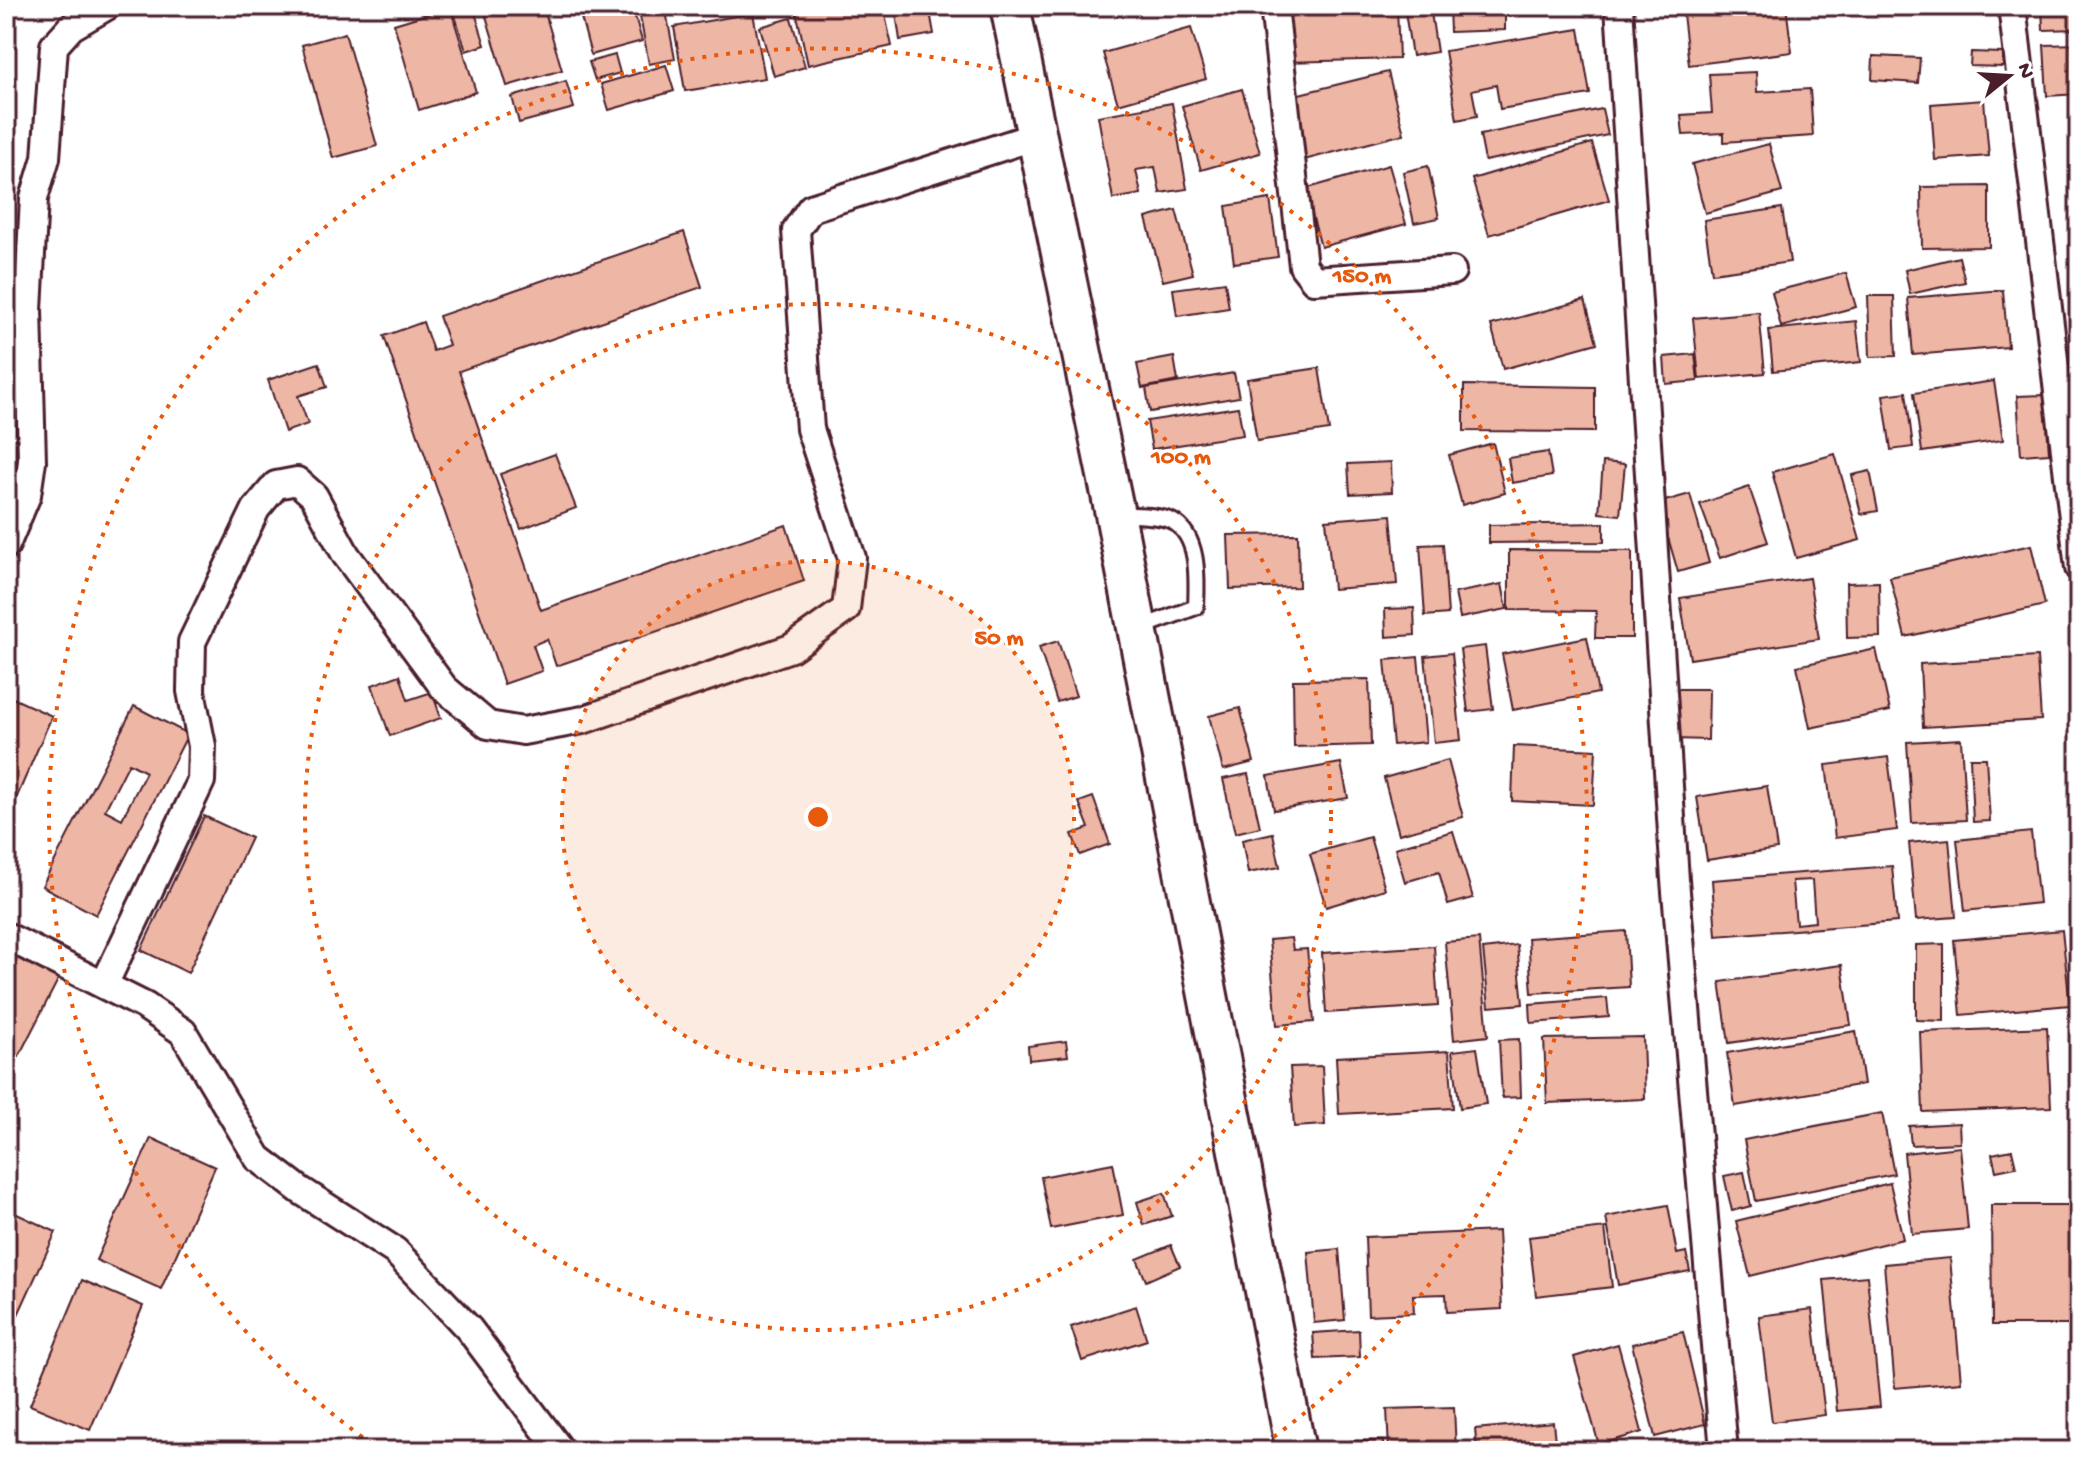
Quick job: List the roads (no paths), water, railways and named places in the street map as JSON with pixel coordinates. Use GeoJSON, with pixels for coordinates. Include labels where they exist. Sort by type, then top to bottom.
{"type":"FeatureCollection","features":[{"type":"Feature","properties":{"kind":"main road"},"geometry":{"type":"LineString","coordinates":[[1010,6],[1115,514],[1296,1451]]}},
{"type":"Feature","properties":{"kind":"street"},"geometry":{"type":"LineString","coordinates":[[6,545],[27,495],[32,461],[28,310],[34,198],[46,158],[54,46],[71,27],[107,6]]}},
{"type":"Feature","properties":{"kind":"street"},"geometry":{"type":"LineString","coordinates":[[1274,6],[1303,266],[1314,280],[1452,271]]}},
{"type":"Feature","properties":{"kind":"street"},"geometry":{"type":"LineString","coordinates":[[1619,6],[1675,880],[1724,1451]]}},
{"type":"Feature","properties":{"kind":"street"},"geometry":{"type":"LineString","coordinates":[[2012,6],[2078,538],[2079,568]]}},
{"type":"Feature","properties":{"kind":"street"},"geometry":{"type":"LineString","coordinates":[[104,985],[201,781],[202,746],[191,691],[192,642],[256,509],[276,485],[297,481],[314,496],[346,555],[444,688],[488,725],[523,731],[583,720],[791,648],[846,609],[852,558],[810,429],[796,230],[811,208],[1036,136]]}},
{"type":"Feature","properties":{"kind":"street"},"geometry":{"type":"LineString","coordinates":[[6,936],[145,1006],[183,1032],[258,1158],[300,1190],[395,1251],[469,1329],[561,1451]]}},
{"type":"Feature","properties":{"kind":"lane"},"geometry":{"type":"LineString","coordinates":[[1115,514],[1170,520],[1187,533],[1197,574],[1196,607],[1137,629]]}}]}
